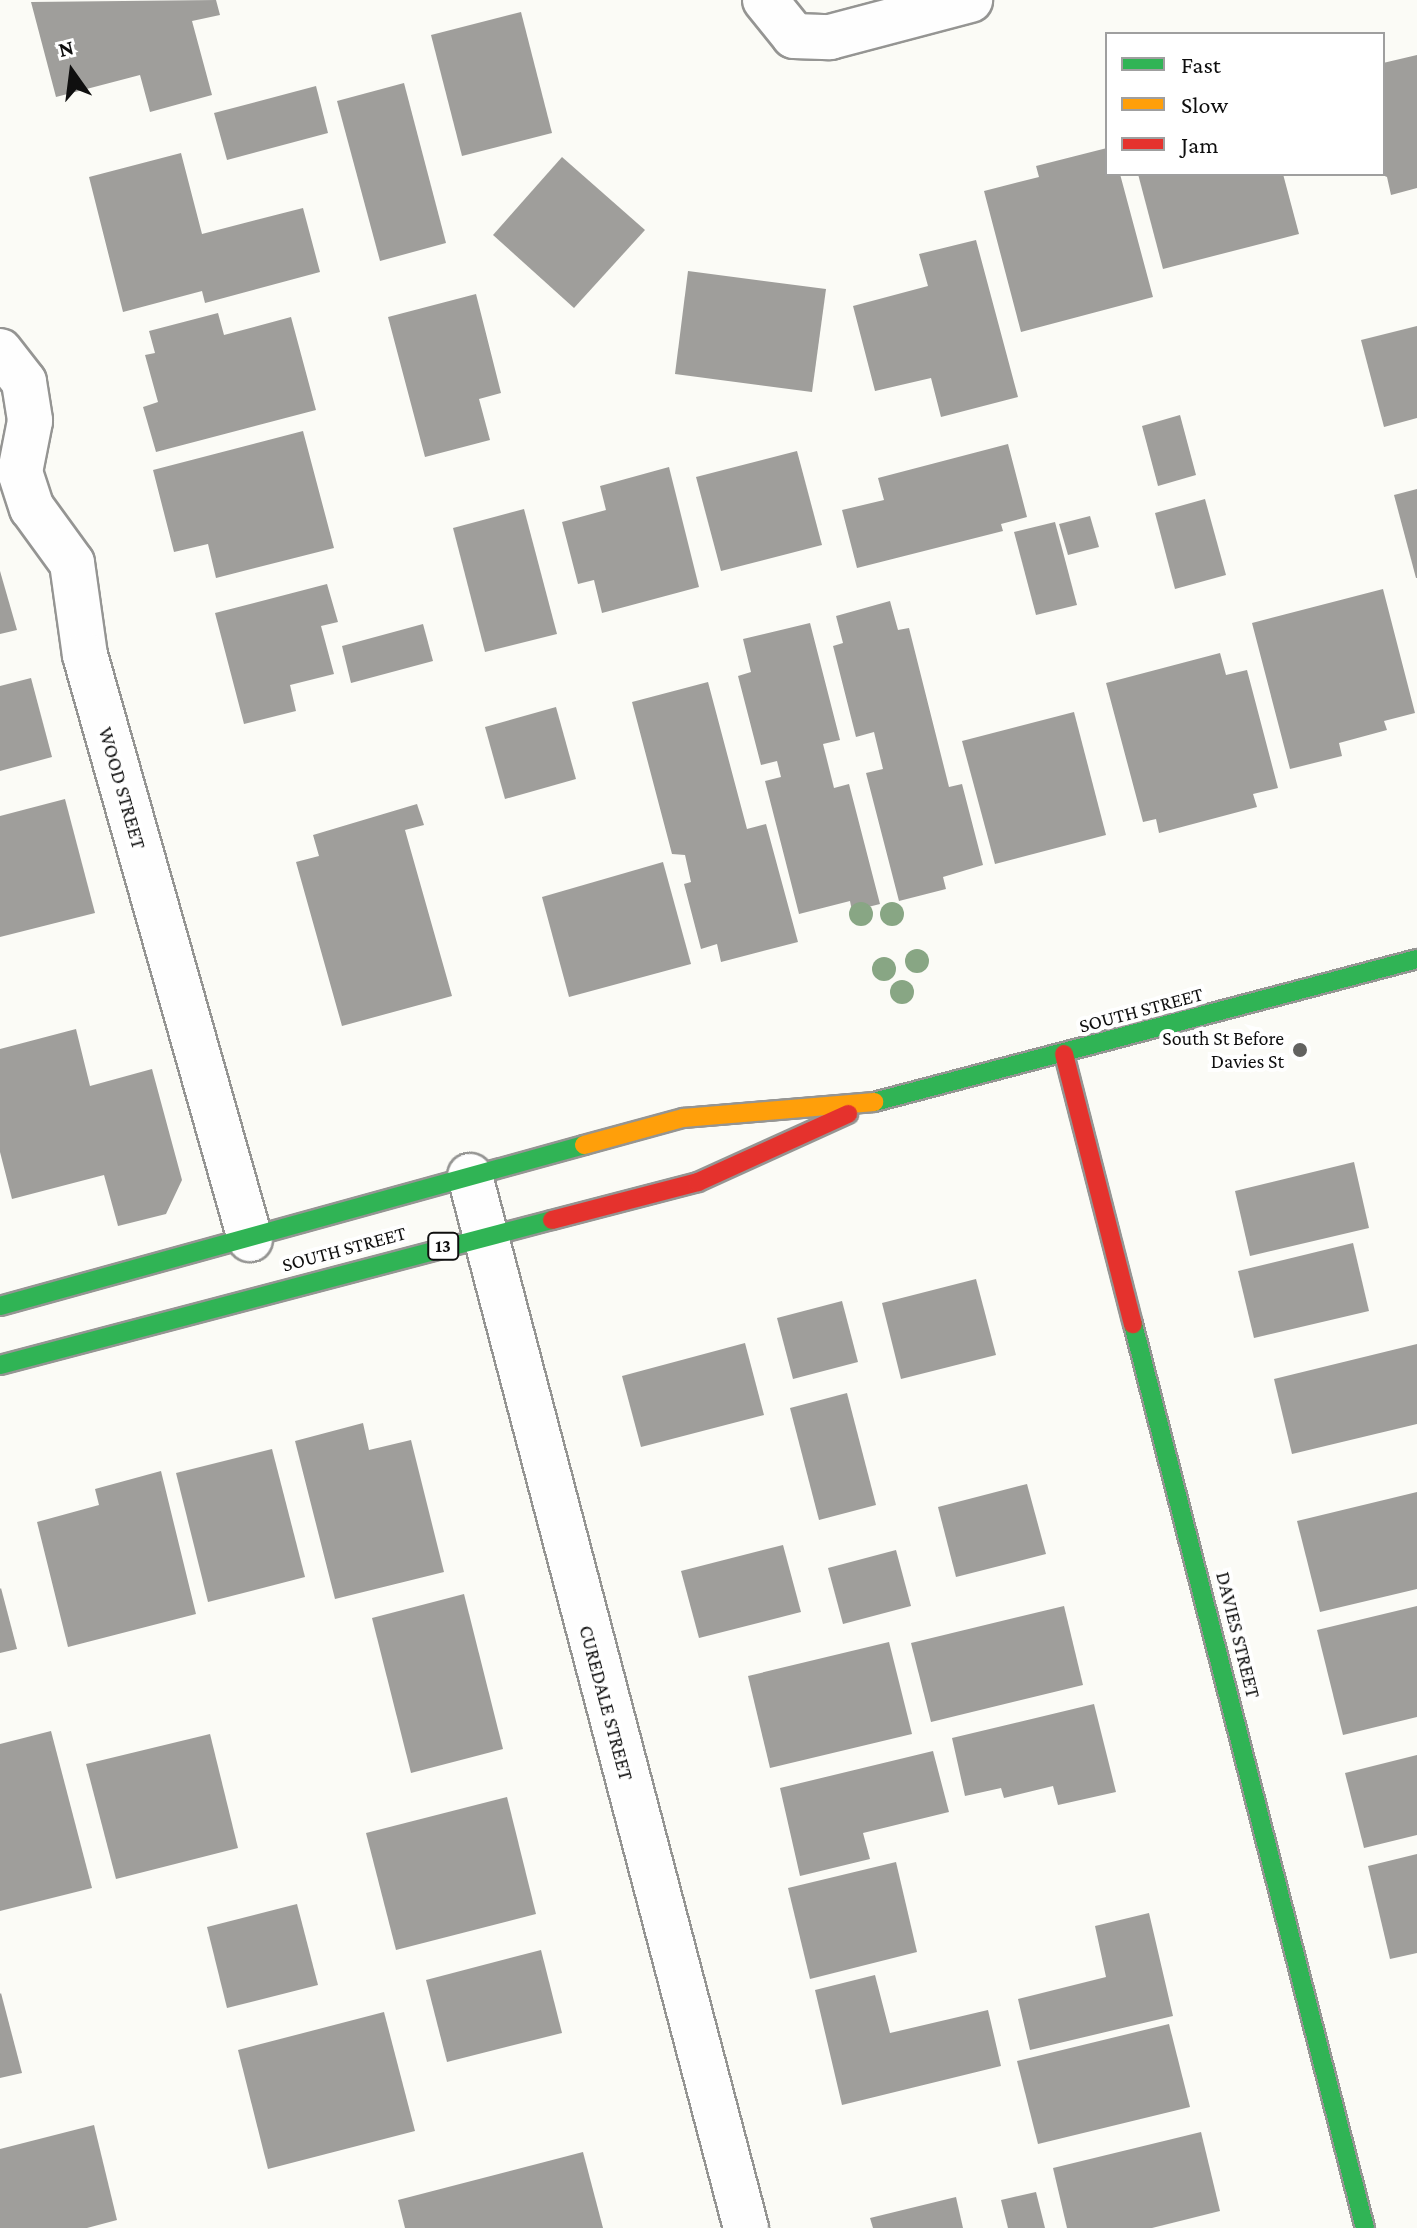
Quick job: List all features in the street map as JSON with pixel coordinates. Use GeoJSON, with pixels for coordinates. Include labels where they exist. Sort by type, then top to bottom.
{"type":"FeatureCollection","features":[{"type":"Feature","properties":{"kind":"main road","name":"SOUTH STREET"},"geometry":{"type":"LineString","coordinates":[[0,1306],[683,1118],[876,1102],[1417,959]]}},
{"type":"Feature","properties":{"kind":"main road","name":"DAVIES STREET"},"geometry":{"type":"LineString","coordinates":[[1064,1054],[1365,2228]]}},
{"type":"Feature","properties":{"kind":"main road","name":"SOUTH STREET"},"geometry":{"type":"LineString","coordinates":[[0,1365],[486,1234],[698,1182],[876,1102]]}},
{"type":"Feature","properties":{"kind":"street"},"geometry":{"type":"LineString","coordinates":[[765,0],[794,36],[830,37],[970,0]]}},
{"type":"Feature","properties":{"kind":"street","name":"WOOD STREET"},"geometry":{"type":"LineString","coordinates":[[0,351],[24,382],[30,421],[20,472],[32,508],[72,563],[85,655],[250,1239]]}},
{"type":"Feature","properties":{"kind":"street","name":"CUREDALE STREET"},"geometry":{"type":"LineString","coordinates":[[470,1176],[558,1526],[746,2228]]}},
{"type":"Feature","properties":{"kind":"building"},"geometry":{"type":"Polygon","coordinates":[[[216,0],[220,15],[192,21],[212,95],[150,112],[140,75],[56,97],[31,2],[216,0]]]}},
{"type":"Feature","properties":{"kind":"building"},"geometry":{"type":"Polygon","coordinates":[[[521,12],[552,133],[462,156],[431,35],[521,12]]]}},
{"type":"Feature","properties":{"kind":"building"},"geometry":{"type":"Polygon","coordinates":[[[1417,55],[1417,188],[1391,195],[1385,176],[1385,63],[1417,55]]]}},
{"type":"Feature","properties":{"kind":"building"},"geometry":{"type":"Polygon","coordinates":[[[404,83],[446,243],[380,261],[337,101],[404,83]]]}},
{"type":"Feature","properties":{"kind":"building"},"geometry":{"type":"Polygon","coordinates":[[[316,86],[328,133],[227,160],[214,113],[316,86]]]}},
{"type":"Feature","properties":{"kind":"building"},"geometry":{"type":"Polygon","coordinates":[[[1105,149],[1105,176],[1121,176],[1153,297],[1021,332],[984,191],[1039,177],[1036,166],[1105,149]]]}},
{"type":"Feature","properties":{"kind":"building"},"geometry":{"type":"Polygon","coordinates":[[[181,153],[202,234],[303,208],[320,272],[205,303],[202,291],[123,312],[89,177],[181,153]]]}},
{"type":"Feature","properties":{"kind":"building"},"geometry":{"type":"Polygon","coordinates":[[[562,157],[645,230],[574,308],[493,235],[562,157]]]}},
{"type":"Feature","properties":{"kind":"building"},"geometry":{"type":"Polygon","coordinates":[[[1139,176],[1284,176],[1299,234],[1163,269],[1139,176]]]}},
{"type":"Feature","properties":{"kind":"building"},"geometry":{"type":"Polygon","coordinates":[[[976,240],[1018,397],[941,417],[931,378],[875,391],[853,306],[928,286],[919,254],[976,240]]]}},
{"type":"Feature","properties":{"kind":"building"},"geometry":{"type":"Polygon","coordinates":[[[688,271],[826,289],[812,392],[675,374],[688,271]]]}},
{"type":"Feature","properties":{"kind":"building"},"geometry":{"type":"Polygon","coordinates":[[[476,294],[501,393],[479,399],[490,440],[425,457],[388,317],[476,294]]]}},
{"type":"Feature","properties":{"kind":"building"},"geometry":{"type":"Polygon","coordinates":[[[218,313],[224,335],[291,317],[316,410],[156,452],[143,407],[158,402],[145,355],[155,353],[149,331],[218,313]]]}},
{"type":"Feature","properties":{"kind":"building"},"geometry":{"type":"Polygon","coordinates":[[[1417,326],[1417,418],[1384,427],[1361,340],[1417,326]]]}},
{"type":"Feature","properties":{"kind":"building"},"geometry":{"type":"Polygon","coordinates":[[[1180,415],[1196,475],[1158,486],[1142,426],[1180,415]]]}},
{"type":"Feature","properties":{"kind":"building"},"geometry":{"type":"Polygon","coordinates":[[[303,431],[334,548],[216,578],[208,544],[174,552],[153,470],[303,431]]]}},
{"type":"Feature","properties":{"kind":"building"},"geometry":{"type":"Polygon","coordinates":[[[1008,444],[1027,517],[1001,524],[1003,531],[857,568],[842,510],[884,500],[878,478],[1008,444]]]}},
{"type":"Feature","properties":{"kind":"building"},"geometry":{"type":"Polygon","coordinates":[[[797,451],[822,545],[721,571],[696,477],[797,451]]]}},
{"type":"Feature","properties":{"kind":"building"},"geometry":{"type":"Polygon","coordinates":[[[669,467],[699,587],[602,613],[594,580],[578,584],[562,522],[606,510],[600,486],[669,467]]]}},
{"type":"Feature","properties":{"kind":"building"},"geometry":{"type":"Polygon","coordinates":[[[1417,489],[1417,578],[1416,578],[1394,495],[1417,489]]]}},
{"type":"Feature","properties":{"kind":"building"},"geometry":{"type":"Polygon","coordinates":[[[1205,499],[1226,575],[1175,589],[1155,513],[1205,499]]]}},
{"type":"Feature","properties":{"kind":"building"},"geometry":{"type":"Polygon","coordinates":[[[524,509],[557,634],[485,652],[453,528],[524,509]]]}},
{"type":"Feature","properties":{"kind":"building"},"geometry":{"type":"Polygon","coordinates":[[[1090,516],[1099,547],[1068,555],[1059,524],[1090,516]]]}},
{"type":"Feature","properties":{"kind":"building"},"geometry":{"type":"Polygon","coordinates":[[[1055,522],[1077,605],[1036,615],[1014,532],[1055,522]]]}},
{"type":"Feature","properties":{"kind":"building"},"geometry":{"type":"Polygon","coordinates":[[[0,571],[17,630],[0,634],[0,571]]]}},
{"type":"Feature","properties":{"kind":"building"},"geometry":{"type":"Polygon","coordinates":[[[327,584],[338,622],[321,626],[334,674],[290,685],[296,711],[244,724],[215,613],[327,584]]]}},
{"type":"Feature","properties":{"kind":"building"},"geometry":{"type":"Polygon","coordinates":[[[1383,589],[1415,713],[1384,721],[1387,730],[1339,743],[1342,756],[1290,769],[1252,623],[1383,589]]]}},
{"type":"Feature","properties":{"kind":"building"},"geometry":{"type":"Polygon","coordinates":[[[890,601],[898,630],[909,628],[949,787],[962,784],[983,865],[943,877],[946,889],[899,901],[866,773],[883,769],[874,732],[856,737],[833,646],[843,643],[836,616],[890,601]]]}},
{"type":"Feature","properties":{"kind":"building"},"geometry":{"type":"Polygon","coordinates":[[[810,623],[840,740],[823,744],[834,788],[849,784],[880,904],[852,911],[850,901],[799,914],[765,781],[781,777],[777,761],[761,765],[738,676],[751,672],[743,639],[810,623]]]}},
{"type":"Feature","properties":{"kind":"building"},"geometry":{"type":"Polygon","coordinates":[[[423,624],[433,661],[351,683],[342,646],[423,624]]]}},
{"type":"Feature","properties":{"kind":"building"},"geometry":{"type":"Polygon","coordinates":[[[1220,653],[1226,675],[1247,670],[1278,788],[1253,794],[1257,807],[1159,833],[1156,819],[1143,822],[1106,683],[1220,653]]]}},
{"type":"Feature","properties":{"kind":"building"},"geometry":{"type":"Polygon","coordinates":[[[31,678],[52,757],[0,771],[0,686],[31,678]]]}},
{"type":"Feature","properties":{"kind":"building"},"geometry":{"type":"Polygon","coordinates":[[[708,682],[747,829],[766,824],[798,942],[721,962],[717,944],[701,949],[684,884],[691,882],[685,855],[672,854],[632,702],[708,682]]]}},
{"type":"Feature","properties":{"kind":"building"},"geometry":{"type":"Polygon","coordinates":[[[556,707],[576,779],[505,799],[485,727],[556,707]]]}},
{"type":"Feature","properties":{"kind":"building"},"geometry":{"type":"Polygon","coordinates":[[[1074,712],[1106,835],[995,864],[962,741],[1074,712]]]}},
{"type":"Feature","properties":{"kind":"building"},"geometry":{"type":"Polygon","coordinates":[[[65,799],[95,913],[0,937],[0,816],[65,799]]]}},
{"type":"Feature","properties":{"kind":"building"},"geometry":{"type":"Polygon","coordinates":[[[417,804],[424,825],[405,830],[452,996],[342,1026],[296,862],[319,856],[313,835],[417,804]]]}},
{"type":"Feature","properties":{"kind":"building"},"geometry":{"type":"Polygon","coordinates":[[[663,862],[691,964],[569,997],[542,897],[663,862]]]}},
{"type":"Feature","properties":{"kind":"building"},"geometry":{"type":"Polygon","coordinates":[[[76,1029],[90,1086],[152,1069],[182,1180],[166,1214],[118,1226],[104,1175],[12,1199],[0,1152],[0,1049],[76,1029]]]}},
{"type":"Feature","properties":{"kind":"building"},"geometry":{"type":"Polygon","coordinates":[[[1354,1162],[1369,1228],[1250,1256],[1235,1191],[1354,1162]]]}},
{"type":"Feature","properties":{"kind":"building"},"geometry":{"type":"Polygon","coordinates":[[[1353,1243],[1369,1311],[1254,1338],[1238,1271],[1353,1243]]]}},
{"type":"Feature","properties":{"kind":"building"},"geometry":{"type":"Polygon","coordinates":[[[976,1279],[996,1355],[901,1379],[882,1303],[976,1279]]]}},
{"type":"Feature","properties":{"kind":"building"},"geometry":{"type":"Polygon","coordinates":[[[842,1301],[858,1362],[793,1379],[777,1318],[842,1301]]]}},
{"type":"Feature","properties":{"kind":"building"},"geometry":{"type":"Polygon","coordinates":[[[745,1343],[764,1415],[641,1447],[622,1376],[745,1343]]]}},
{"type":"Feature","properties":{"kind":"building"},"geometry":{"type":"Polygon","coordinates":[[[1417,1344],[1417,1424],[1292,1454],[1274,1379],[1417,1344]]]}},
{"type":"Feature","properties":{"kind":"building"},"geometry":{"type":"Polygon","coordinates":[[[847,1393],[876,1505],[819,1520],[790,1408],[847,1393]]]}},
{"type":"Feature","properties":{"kind":"building"},"geometry":{"type":"Polygon","coordinates":[[[363,1423],[369,1450],[411,1440],[444,1572],[335,1599],[295,1441],[363,1423]]]}},
{"type":"Feature","properties":{"kind":"building"},"geometry":{"type":"Polygon","coordinates":[[[272,1449],[305,1577],[208,1602],[176,1473],[272,1449]]]}},
{"type":"Feature","properties":{"kind":"building"},"geometry":{"type":"Polygon","coordinates":[[[161,1471],[196,1614],[68,1647],[37,1522],[99,1505],[95,1489],[161,1471]]]}},
{"type":"Feature","properties":{"kind":"building"},"geometry":{"type":"Polygon","coordinates":[[[1027,1484],[1046,1554],[956,1577],[938,1507],[1027,1484]]]}},
{"type":"Feature","properties":{"kind":"building"},"geometry":{"type":"Polygon","coordinates":[[[1417,1492],[1417,1589],[1320,1612],[1297,1521],[1417,1492]]]}},
{"type":"Feature","properties":{"kind":"building"},"geometry":{"type":"Polygon","coordinates":[[[783,1545],[801,1612],[699,1638],[681,1571],[783,1545]]]}},
{"type":"Feature","properties":{"kind":"building"},"geometry":{"type":"Polygon","coordinates":[[[896,1550],[911,1606],[843,1624],[828,1568],[896,1550]]]}},
{"type":"Feature","properties":{"kind":"building"},"geometry":{"type":"Polygon","coordinates":[[[0,1589],[17,1649],[0,1653],[0,1589]]]}},
{"type":"Feature","properties":{"kind":"building"},"geometry":{"type":"Polygon","coordinates":[[[464,1594],[503,1749],[411,1773],[372,1618],[464,1594]]]}},
{"type":"Feature","properties":{"kind":"building"},"geometry":{"type":"Polygon","coordinates":[[[1064,1606],[1083,1685],[931,1722],[911,1643],[1064,1606]]]}},
{"type":"Feature","properties":{"kind":"building"},"geometry":{"type":"Polygon","coordinates":[[[1417,1606],[1417,1717],[1343,1735],[1317,1630],[1417,1606]]]}},
{"type":"Feature","properties":{"kind":"building"},"geometry":{"type":"Polygon","coordinates":[[[889,1642],[912,1734],[770,1768],[748,1676],[889,1642]]]}},
{"type":"Feature","properties":{"kind":"building"},"geometry":{"type":"Polygon","coordinates":[[[1094,1704],[1116,1792],[1058,1805],[1053,1786],[1004,1798],[1001,1788],[965,1796],[952,1738],[1094,1704]]]}},
{"type":"Feature","properties":{"kind":"building"},"geometry":{"type":"Polygon","coordinates":[[[51,1731],[92,1888],[0,1911],[0,1744],[51,1731]]]}},
{"type":"Feature","properties":{"kind":"building"},"geometry":{"type":"Polygon","coordinates":[[[210,1734],[238,1848],[116,1879],[86,1764],[210,1734]]]}},
{"type":"Feature","properties":{"kind":"building"},"geometry":{"type":"Polygon","coordinates":[[[933,1751],[949,1812],[863,1833],[870,1859],[800,1876],[780,1788],[933,1751]]]}},
{"type":"Feature","properties":{"kind":"building"},"geometry":{"type":"Polygon","coordinates":[[[1417,1755],[1417,1835],[1364,1848],[1345,1773],[1417,1755]]]}},
{"type":"Feature","properties":{"kind":"building"},"geometry":{"type":"Polygon","coordinates":[[[507,1797],[536,1914],[396,1950],[366,1833],[507,1797]]]}},
{"type":"Feature","properties":{"kind":"building"},"geometry":{"type":"Polygon","coordinates":[[[1417,1854],[1417,1953],[1390,1959],[1368,1866],[1417,1854]]]}},
{"type":"Feature","properties":{"kind":"building"},"geometry":{"type":"Polygon","coordinates":[[[896,1862],[917,1952],[810,1979],[788,1888],[896,1862]]]}},
{"type":"Feature","properties":{"kind":"building"},"geometry":{"type":"Polygon","coordinates":[[[297,1904],[318,1985],[227,2008],[207,1927],[297,1904]]]}},
{"type":"Feature","properties":{"kind":"building"},"geometry":{"type":"Polygon","coordinates":[[[1149,1913],[1173,2016],[1030,2050],[1018,1999],[1106,1977],[1095,1926],[1149,1913]]]}},
{"type":"Feature","properties":{"kind":"building"},"geometry":{"type":"Polygon","coordinates":[[[541,1950],[562,2033],[447,2062],[426,1980],[541,1950]]]}},
{"type":"Feature","properties":{"kind":"building"},"geometry":{"type":"Polygon","coordinates":[[[875,1975],[890,2033],[988,2010],[1001,2066],[842,2105],[815,1990],[875,1975]]]}},
{"type":"Feature","properties":{"kind":"building"},"geometry":{"type":"Polygon","coordinates":[[[0,1994],[22,2073],[0,2078],[0,1994]]]}},
{"type":"Feature","properties":{"kind":"building"},"geometry":{"type":"Polygon","coordinates":[[[384,2012],[415,2131],[268,2169],[238,2050],[384,2012]]]}},
{"type":"Feature","properties":{"kind":"building"},"geometry":{"type":"Polygon","coordinates":[[[1169,2024],[1190,2107],[1038,2144],[1017,2061],[1169,2024]]]}},
{"type":"Feature","properties":{"kind":"building"},"geometry":{"type":"Polygon","coordinates":[[[94,2125],[117,2220],[87,2228],[0,2228],[0,2149],[94,2125]]]}},
{"type":"Feature","properties":{"kind":"building"},"geometry":{"type":"Polygon","coordinates":[[[1201,2132],[1220,2211],[1152,2228],[1067,2228],[1053,2168],[1201,2132]]]}},
{"type":"Feature","properties":{"kind":"building"},"geometry":{"type":"Polygon","coordinates":[[[583,2152],[603,2228],[405,2228],[398,2200],[583,2152]]]}},
{"type":"Feature","properties":{"kind":"building"},"geometry":{"type":"Polygon","coordinates":[[[1036,2192],[1045,2228],[1008,2228],[1001,2200],[1036,2192]]]}},
{"type":"Feature","properties":{"kind":"building"},"geometry":{"type":"Polygon","coordinates":[[[956,2197],[963,2228],[873,2228],[870,2218],[956,2197]]]}},
{"type":"Feature","properties":{"kind":"traffic: fast"},"geometry":{"type":"LineString","coordinates":[[874,1102],[1417,959]]}},
{"type":"Feature","properties":{"kind":"traffic: fast"},"geometry":{"type":"LineString","coordinates":[[0,1306],[584,1145]]}},
{"type":"Feature","properties":{"kind":"traffic: fast"},"geometry":{"type":"LineString","coordinates":[[0,1365],[552,1220]]}},
{"type":"Feature","properties":{"kind":"traffic: fast"},"geometry":{"type":"LineString","coordinates":[[1133,1324],[1365,2228]]}},
{"type":"Feature","properties":{"kind":"traffic: slow"},"geometry":{"type":"LineString","coordinates":[[584,1145],[683,1118],[874,1102]]}},
{"type":"Feature","properties":{"kind":"traffic: jam"},"geometry":{"type":"LineString","coordinates":[[1064,1054],[1133,1324]]}},
{"type":"Feature","properties":{"kind":"traffic: jam"},"geometry":{"type":"LineString","coordinates":[[552,1220],[698,1182],[848,1114]]}},
{"type":"Feature","properties":{"kind":"place","name":"South St Before Davies St"},"geometry":{"type":"Point","coordinates":[1300,1050]}}]}
